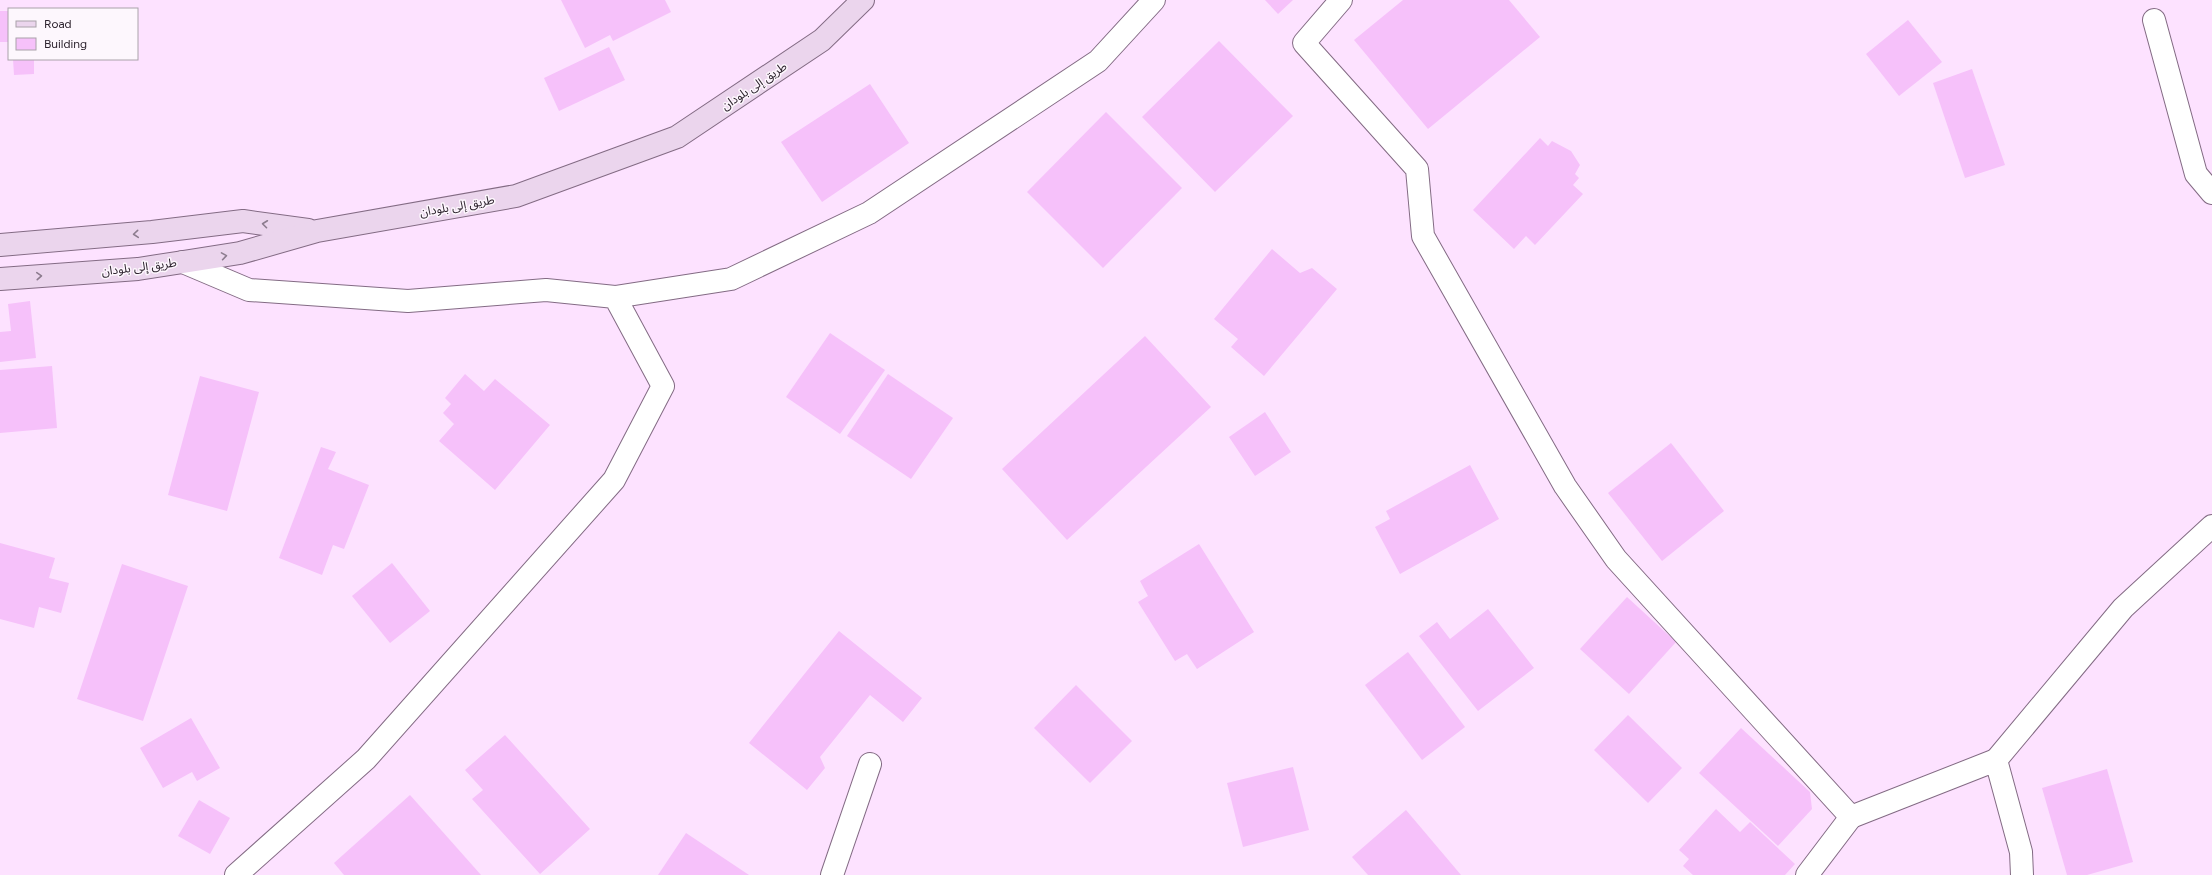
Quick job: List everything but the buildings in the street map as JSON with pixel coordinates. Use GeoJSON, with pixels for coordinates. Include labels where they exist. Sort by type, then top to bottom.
{"type":"FeatureCollection","features":[{"type":"Feature","properties":{"kind":"main road","name":"طريق إلى بلودان"},"geometry":{"type":"LineString","coordinates":[[0,279],[138,269],[240,253],[318,231],[516,196],[677,137],[822,40],[864,0]]}},
{"type":"Feature","properties":{"kind":"main road"},"geometry":{"type":"LineString","coordinates":[[0,245],[152,232],[243,221],[318,231]]}},
{"type":"Feature","properties":{"kind":"street"},"geometry":{"type":"LineString","coordinates":[[183,262],[249,290],[408,301],[546,290],[615,297],[731,279],[869,213],[1098,60],[1154,0]]}},
{"type":"Feature","properties":{"kind":"street"},"geometry":{"type":"LineString","coordinates":[[1341,0],[1304,43],[1417,169],[1424,236],[1565,486],[1616,559],[1851,817]]}},
{"type":"Feature","properties":{"kind":"street"},"geometry":{"type":"LineString","coordinates":[[2154,20],[2196,174],[2212,193]]}},
{"type":"Feature","properties":{"kind":"street"},"geometry":{"type":"LineString","coordinates":[[236,875],[366,759],[614,480],[663,386],[615,297]]}},
{"type":"Feature","properties":{"kind":"street"},"geometry":{"type":"LineString","coordinates":[[1807,875],[1851,817],[1996,760],[2123,608],[2212,526]]}},
{"type":"Feature","properties":{"kind":"street"},"geometry":{"type":"LineString","coordinates":[[1996,760],[2021,852],[2022,875]]}},
{"type":"Feature","properties":{"kind":"street"},"geometry":{"type":"LineString","coordinates":[[832,875],[870,764]]}}]}
